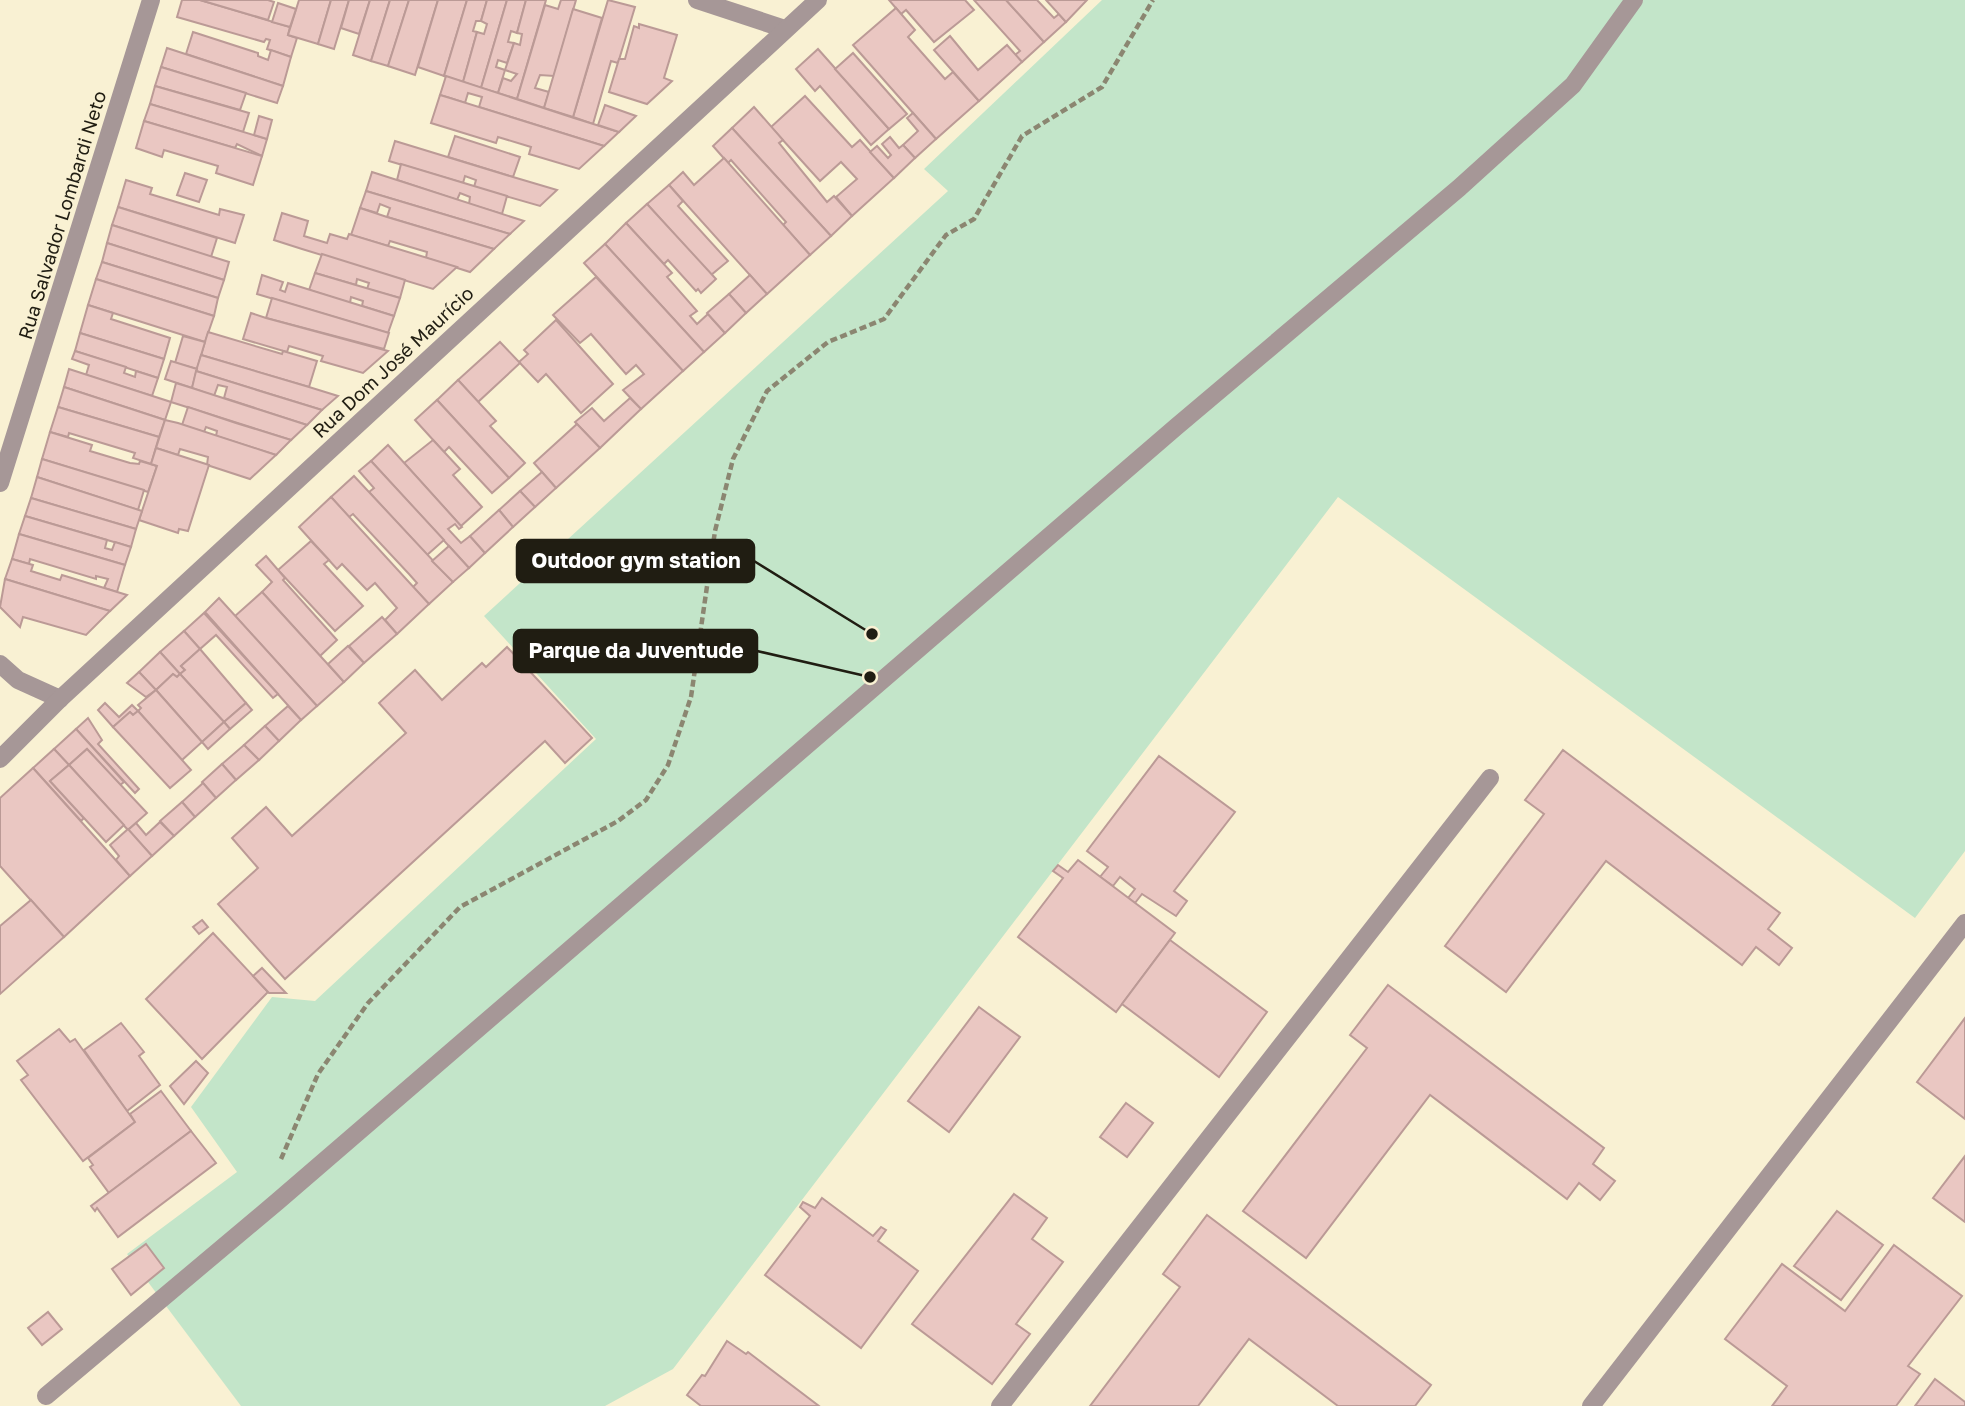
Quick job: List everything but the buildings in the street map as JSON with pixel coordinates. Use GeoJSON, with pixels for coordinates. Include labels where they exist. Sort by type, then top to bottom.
{"type":"FeatureCollection","features":[{"type":"Feature","properties":{"kind":"street","name":"Rua Salvador Lombardi Neto"},"geometry":{"type":"LineString","coordinates":[[0,483],[151,0]]}},
{"type":"Feature","properties":{"kind":"street"},"geometry":{"type":"LineString","coordinates":[[696,0],[785,29]]}},
{"type":"Feature","properties":{"kind":"street","name":"Rua Dom José Maurício"},"geometry":{"type":"LineString","coordinates":[[0,759],[60,699],[818,0]]}},
{"type":"Feature","properties":{"kind":"street"},"geometry":{"type":"LineString","coordinates":[[46,1396],[278,1201],[1165,436],[1459,188],[1573,85],[1634,0]]}},
{"type":"Feature","properties":{"kind":"street"},"geometry":{"type":"LineString","coordinates":[[0,664],[19,680],[60,699]]}},
{"type":"Feature","properties":{"kind":"street"},"geometry":{"type":"LineString","coordinates":[[1000,1406],[1490,778]]}},
{"type":"Feature","properties":{"kind":"street"},"geometry":{"type":"LineString","coordinates":[[1591,1406],[1965,923]]}},
{"type":"Feature","properties":{"kind":"path"},"geometry":{"type":"LineString","coordinates":[[278,1201],[278,1167],[317,1074],[368,1003],[460,907],[618,821],[646,800],[668,765],[691,697],[715,531],[733,459],[767,391],[828,342],[884,319],[946,235],[974,219],[1022,136],[1102,87],[1153,0]]}},
{"type":"Feature","properties":{"kind":"green space"},"geometry":{"type":"Polygon","coordinates":[[[1102,0],[1965,0],[1965,851],[1915,918],[1338,497],[673,1369],[605,1406],[241,1406],[127,1254],[237,1172],[191,1107],[272,997],[315,1001],[596,739],[484,616],[948,191],[924,169],[1102,0]]]}},
{"type":"Feature","properties":{"kind":"place","name":"Outdoor gym station"},"geometry":{"type":"Point","coordinates":[872,634]}},
{"type":"Feature","properties":{"kind":"place","name":"Parque da Juventude"},"geometry":{"type":"Point","coordinates":[870,677]}}]}
